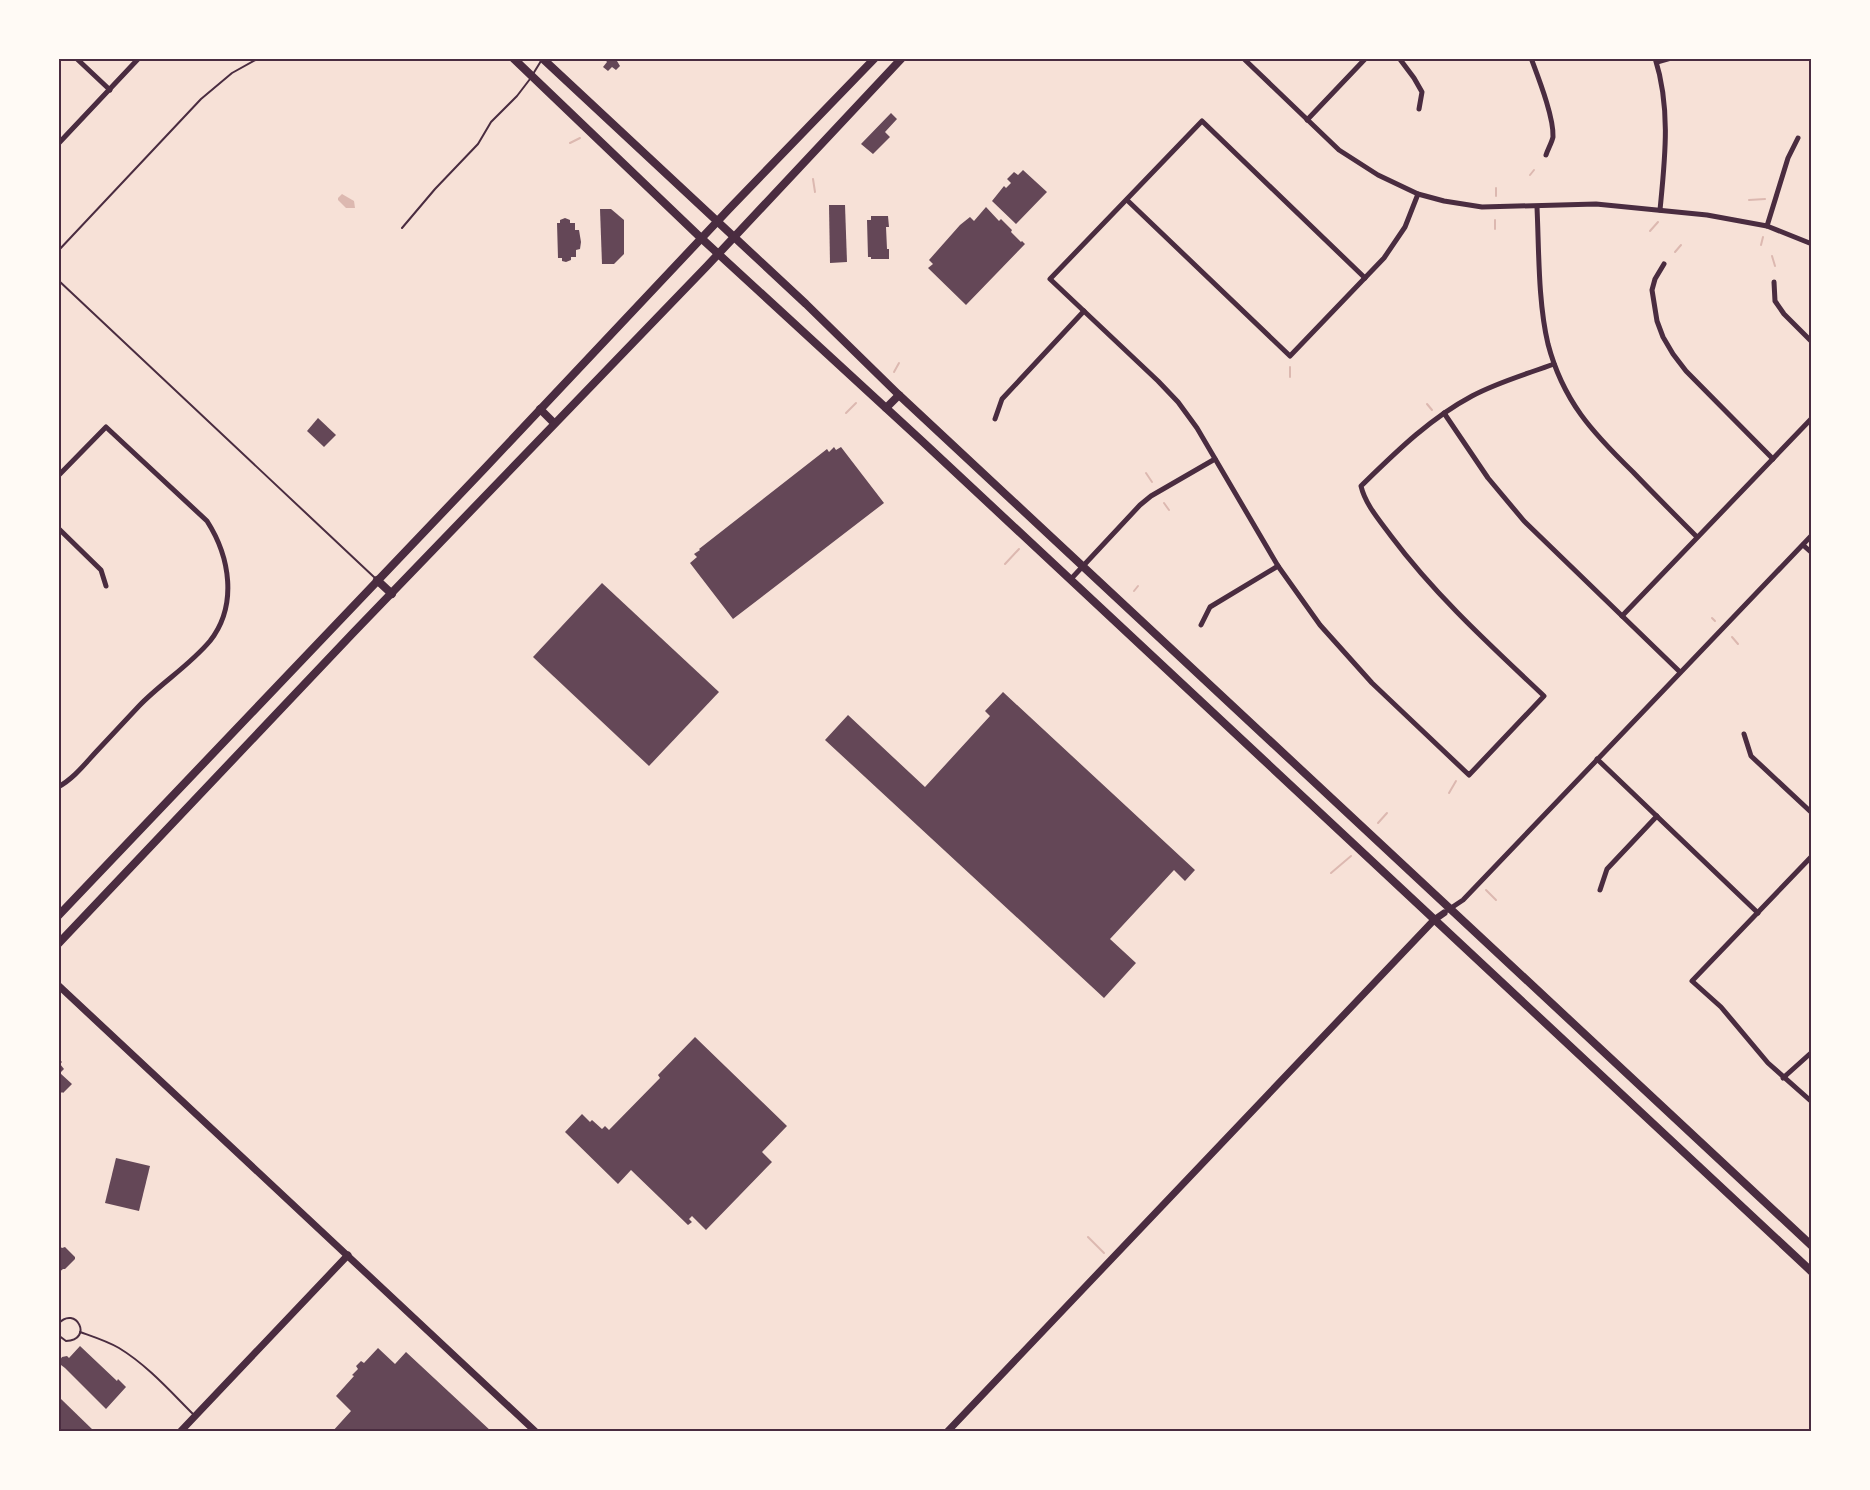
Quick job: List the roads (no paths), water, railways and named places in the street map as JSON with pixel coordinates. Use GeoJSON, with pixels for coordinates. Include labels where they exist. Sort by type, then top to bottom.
{"type":"FeatureCollection","features":[{"type":"Feature","properties":{"kind":"main road"},"geometry":{"type":"LineString","coordinates":[[513,58],[718,254],[1812,1272]]}},
{"type":"Feature","properties":{"kind":"main road"},"geometry":{"type":"LineString","coordinates":[[58,916],[717,221],[875,58]]}},
{"type":"Feature","properties":{"kind":"main road"},"geometry":{"type":"LineString","coordinates":[[58,945],[903,58]]}},
{"type":"Feature","properties":{"kind":"main road"},"geometry":{"type":"LineString","coordinates":[[542,59],[717,221],[1448,911],[1812,1246]]}},
{"type":"Feature","properties":{"kind":"main road"},"geometry":{"type":"LineString","coordinates":[[886,408],[899,394]]}},
{"type":"Feature","properties":{"kind":"main road"},"geometry":{"type":"LineString","coordinates":[[540,409],[554,423]]}},
{"type":"Feature","properties":{"kind":"main road"},"geometry":{"type":"LineString","coordinates":[[377,580],[392,594]]}},
{"type":"Feature","properties":{"kind":"street"},"geometry":{"type":"LineString","coordinates":[[76,58],[110,90]]}},
{"type":"Feature","properties":{"kind":"street"},"geometry":{"type":"LineString","coordinates":[[58,144],[139,58]]}},
{"type":"Feature","properties":{"kind":"street"},"geometry":{"type":"LineString","coordinates":[[1243,58],[1339,150],[1358,164],[1418,194],[1482,207],[1596,204],[1737,219],[1767,226],[1812,244]]}},
{"type":"Feature","properties":{"kind":"street"},"geometry":{"type":"LineString","coordinates":[[1307,120],[1365,58]]}},
{"type":"Feature","properties":{"kind":"street"},"geometry":{"type":"LineString","coordinates":[[1399,58],[1422,92],[1419,109]]}},
{"type":"Feature","properties":{"kind":"street"},"geometry":{"type":"LineString","coordinates":[[1531,58],[1541,84],[1552,137],[1546,155]]}},
{"type":"Feature","properties":{"kind":"street"},"geometry":{"type":"LineString","coordinates":[[1660,210],[1666,135],[1663,91],[1656,60],[1671,58]]}},
{"type":"Feature","properties":{"kind":"street"},"geometry":{"type":"LineString","coordinates":[[1365,278],[1202,121],[1050,279],[1178,402],[1197,428],[1298,596],[1343,652],[1372,683],[1469,775],[1544,696],[1433,588],[1386,530],[1363,496],[1361,486],[1409,440],[1443,413],[1490,387],[1554,364]]}},
{"type":"Feature","properties":{"kind":"street"},"geometry":{"type":"LineString","coordinates":[[1767,226],[1788,158],[1798,138]]}},
{"type":"Feature","properties":{"kind":"street"},"geometry":{"type":"LineString","coordinates":[[1127,200],[1290,356],[1365,278],[1395,243],[1405,227],[1418,194]]}},
{"type":"Feature","properties":{"kind":"street"},"geometry":{"type":"LineString","coordinates":[[1537,207],[1544,323],[1554,364],[1569,397],[1587,425],[1697,537]]}},
{"type":"Feature","properties":{"kind":"street"},"geometry":{"type":"LineString","coordinates":[[1664,264],[1654,279],[1652,290],[1657,321],[1663,337],[1686,371],[1773,459]]}},
{"type":"Feature","properties":{"kind":"street"},"geometry":{"type":"LineString","coordinates":[[1774,282],[1775,301],[1784,314],[1812,342]]}},
{"type":"Feature","properties":{"kind":"street"},"geometry":{"type":"LineString","coordinates":[[995,419],[1002,399],[1084,311]]}},
{"type":"Feature","properties":{"kind":"street"},"geometry":{"type":"LineString","coordinates":[[1443,413],[1488,478],[1524,521],[1680,672]]}},
{"type":"Feature","properties":{"kind":"street"},"geometry":{"type":"LineString","coordinates":[[1622,616],[1812,418]]}},
{"type":"Feature","properties":{"kind":"street"},"geometry":{"type":"LineString","coordinates":[[58,476],[106,427],[207,521],[224,555],[229,587],[218,626],[210,640],[191,660],[143,701],[76,774],[58,787]]}},
{"type":"Feature","properties":{"kind":"street"},"geometry":{"type":"LineString","coordinates":[[1070,580],[1130,515],[1151,496],[1215,459]]}},
{"type":"Feature","properties":{"kind":"street"},"geometry":{"type":"LineString","coordinates":[[58,528],[101,570],[106,586]]}},
{"type":"Feature","properties":{"kind":"street"},"geometry":{"type":"LineString","coordinates":[[946,1431],[1434,920],[1463,900],[1812,535]]}},
{"type":"Feature","properties":{"kind":"street"},"geometry":{"type":"LineString","coordinates":[[1803,545],[1812,553]]}},
{"type":"Feature","properties":{"kind":"street"},"geometry":{"type":"LineString","coordinates":[[1201,625],[1210,607],[1278,566]]}},
{"type":"Feature","properties":{"kind":"street"},"geometry":{"type":"LineString","coordinates":[[1744,734],[1751,756],[1812,813]]}},
{"type":"Feature","properties":{"kind":"street"},"geometry":{"type":"LineString","coordinates":[[1597,759],[1758,913]]}},
{"type":"Feature","properties":{"kind":"street"},"geometry":{"type":"LineString","coordinates":[[1600,890],[1607,868],[1657,816]]}},
{"type":"Feature","properties":{"kind":"street"},"geometry":{"type":"LineString","coordinates":[[1812,856],[1692,981],[1721,1007],[1768,1063],[1812,1102]]}},
{"type":"Feature","properties":{"kind":"street"},"geometry":{"type":"LineString","coordinates":[[58,985],[536,1431]]}},
{"type":"Feature","properties":{"kind":"street"},"geometry":{"type":"LineString","coordinates":[[1783,1078],[1812,1052]]}},
{"type":"Feature","properties":{"kind":"street"},"geometry":{"type":"LineString","coordinates":[[180,1431],[348,1255]]}},
{"type":"Feature","properties":{"kind":"lane"},"geometry":{"type":"LineString","coordinates":[[58,252],[201,99],[232,73],[259,58]]}},
{"type":"Feature","properties":{"kind":"lane"},"geometry":{"type":"LineString","coordinates":[[402,228],[478,144],[491,122],[517,96],[542,59]]}},
{"type":"Feature","properties":{"kind":"lane"},"geometry":{"type":"LineString","coordinates":[[58,280],[377,580]]}},
{"type":"Feature","properties":{"kind":"lane"},"geometry":{"type":"LineString","coordinates":[[58,1324],[64,1318],[71,1318],[80,1324],[77,1338],[70,1341],[63,1340],[58,1335]]}},
{"type":"Feature","properties":{"kind":"lane"},"geometry":{"type":"LineString","coordinates":[[80,1332],[106,1341],[128,1355],[196,1416]]}},
{"type":"Feature","properties":{"kind":"waterway"},"geometry":{"type":"LineString","coordinates":[[570,143],[580,138]]}},
{"type":"Feature","properties":{"kind":"waterway"},"geometry":{"type":"LineString","coordinates":[[1530,175],[1534,170]]}},
{"type":"Feature","properties":{"kind":"waterway"},"geometry":{"type":"LineString","coordinates":[[813,179],[815,192]]}},
{"type":"Feature","properties":{"kind":"waterway"},"geometry":{"type":"LineString","coordinates":[[1496,188],[1496,196]]}},
{"type":"Feature","properties":{"kind":"waterway"},"geometry":{"type":"LineString","coordinates":[[1749,200],[1765,199]]}},
{"type":"Feature","properties":{"kind":"waterway"},"geometry":{"type":"LineString","coordinates":[[1495,220],[1495,229]]}},
{"type":"Feature","properties":{"kind":"waterway"},"geometry":{"type":"LineString","coordinates":[[1650,231],[1658,222]]}},
{"type":"Feature","properties":{"kind":"waterway"},"geometry":{"type":"LineString","coordinates":[[1761,245],[1763,237]]}},
{"type":"Feature","properties":{"kind":"waterway"},"geometry":{"type":"LineString","coordinates":[[1675,252],[1681,245]]}},
{"type":"Feature","properties":{"kind":"waterway"},"geometry":{"type":"LineString","coordinates":[[1772,256],[1775,266]]}},
{"type":"Feature","properties":{"kind":"waterway"},"geometry":{"type":"LineString","coordinates":[[894,372],[899,363]]}},
{"type":"Feature","properties":{"kind":"waterway"},"geometry":{"type":"LineString","coordinates":[[1290,367],[1290,377]]}},
{"type":"Feature","properties":{"kind":"waterway"},"geometry":{"type":"LineString","coordinates":[[846,413],[856,403]]}},
{"type":"Feature","properties":{"kind":"waterway"},"geometry":{"type":"LineString","coordinates":[[1427,404],[1432,410]]}},
{"type":"Feature","properties":{"kind":"waterway"},"geometry":{"type":"LineString","coordinates":[[1146,473],[1152,482]]}},
{"type":"Feature","properties":{"kind":"waterway"},"geometry":{"type":"LineString","coordinates":[[1164,503],[1169,510]]}},
{"type":"Feature","properties":{"kind":"waterway"},"geometry":{"type":"LineString","coordinates":[[1005,564],[1019,549]]}},
{"type":"Feature","properties":{"kind":"waterway"},"geometry":{"type":"LineString","coordinates":[[1134,591],[1138,586]]}},
{"type":"Feature","properties":{"kind":"waterway"},"geometry":{"type":"LineString","coordinates":[[1712,618],[1715,621]]}},
{"type":"Feature","properties":{"kind":"waterway"},"geometry":{"type":"LineString","coordinates":[[1732,637],[1738,644]]}},
{"type":"Feature","properties":{"kind":"waterway"},"geometry":{"type":"LineString","coordinates":[[1449,793],[1456,781]]}},
{"type":"Feature","properties":{"kind":"waterway"},"geometry":{"type":"LineString","coordinates":[[1378,823],[1387,813]]}},
{"type":"Feature","properties":{"kind":"waterway"},"geometry":{"type":"LineString","coordinates":[[1331,873],[1351,856]]}},
{"type":"Feature","properties":{"kind":"waterway"},"geometry":{"type":"LineString","coordinates":[[1486,890],[1496,900]]}},
{"type":"Feature","properties":{"kind":"waterway"},"geometry":{"type":"LineString","coordinates":[[1088,1237],[1104,1253]]}}]}
